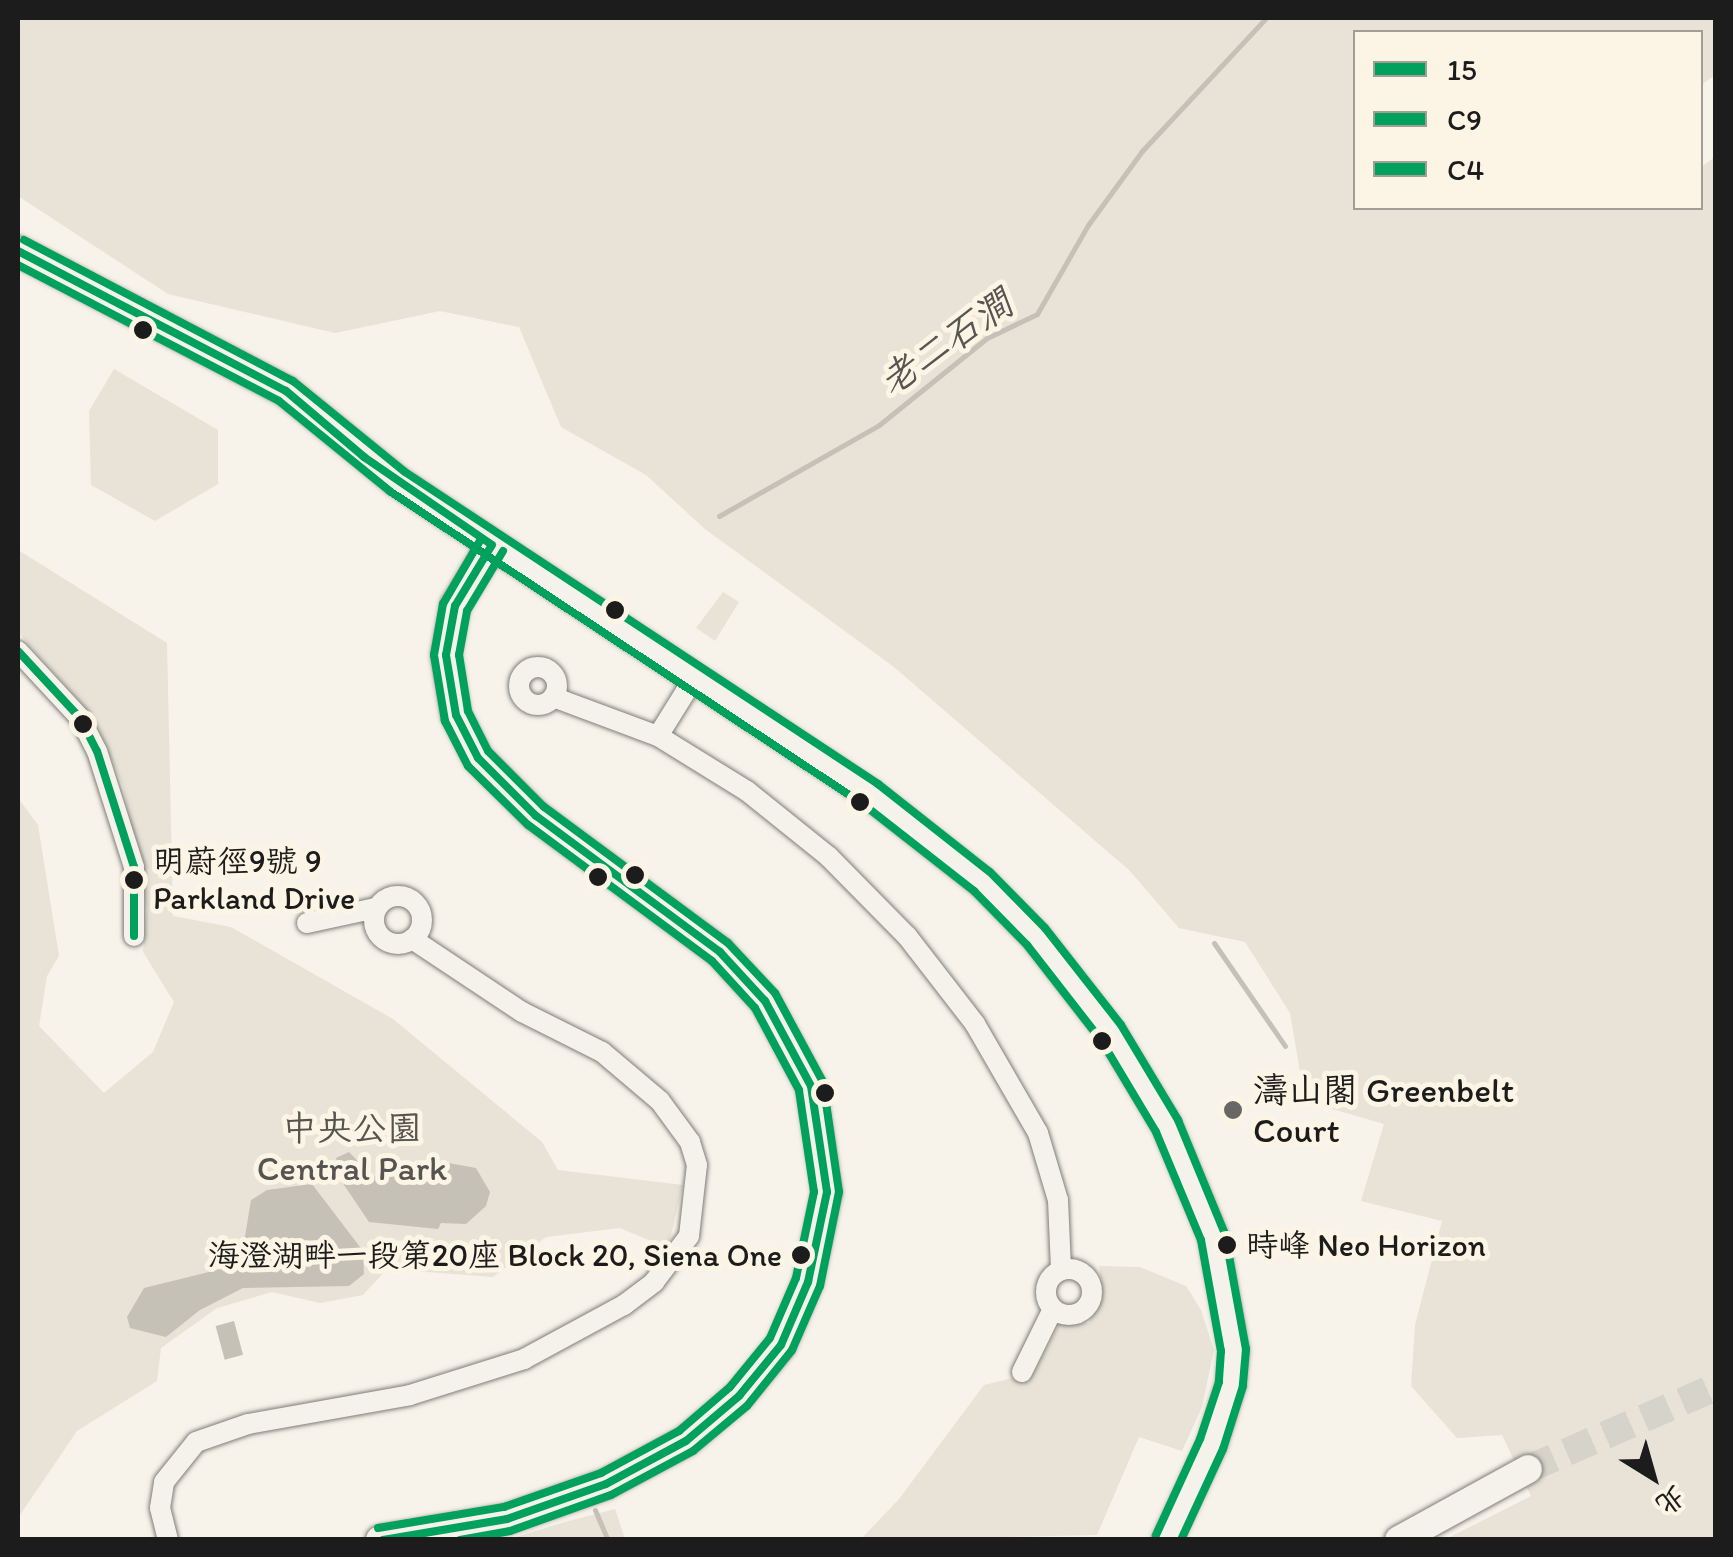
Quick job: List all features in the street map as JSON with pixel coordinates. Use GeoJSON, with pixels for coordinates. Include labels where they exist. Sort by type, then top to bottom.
{"type":"FeatureCollection","features":[{"type":"Feature","properties":{"kind":"street"},"geometry":{"type":"LineString","coordinates":[[18,251],[286,391],[364,457],[492,546],[696,674],[886,805],[982,882],[1074,982],[1167,1126],[1213,1236],[1234,1350],[1212,1444],[1167,1540]]}},
{"type":"Feature","properties":{"kind":"street"},"geometry":{"type":"LineString","coordinates":[[380,1540],[523,1514],[606,1484],[686,1440],[739,1396],[781,1344],[819,1245],[827,1192],[811,1086],[765,1001],[720,952],[536,816],[470,744],[448,686],[446,655],[456,606],[492,546]]}},
{"type":"Feature","properties":{"kind":"street"},"geometry":{"type":"LineString","coordinates":[[18,651],[80,718],[97,751],[134,867],[134,936]]}},
{"type":"Feature","properties":{"kind":"street"},"geometry":{"type":"LineString","coordinates":[[658,736],[696,674]]}},
{"type":"Feature","properties":{"kind":"street"},"geometry":{"type":"LineString","coordinates":[[553,698],[658,736],[746,791],[828,857],[942,979],[1038,1133],[1058,1200],[1061,1270],[1046,1288],[1053,1310],[1022,1372]]}},
{"type":"Feature","properties":{"kind":"street"},"geometry":{"type":"LineString","coordinates":[[306,922],[376,908],[388,898],[410,899],[422,918],[412,939]]}},
{"type":"Feature","properties":{"kind":"street"},"geometry":{"type":"LineString","coordinates":[[168,1540],[160,1508],[164,1482],[196,1442],[248,1424],[410,1395],[541,1351],[654,1282],[688,1236],[697,1165],[690,1142],[660,1101],[602,1052],[522,1012],[412,939],[384,940],[375,929],[376,908]]}},
{"type":"Feature","properties":{"kind":"street"},"geometry":{"type":"LineString","coordinates":[[1053,1310],[1075,1314],[1091,1300],[1083,1273],[1061,1270]]}},
{"type":"Feature","properties":{"kind":"street"},"geometry":{"type":"LineString","coordinates":[[1399,1540],[1528,1469]]}},
{"type":"Feature","properties":{"kind":"green space"},"geometry":{"type":"Polygon","coordinates":[[[18,18],[1715,18],[1715,75],[1703,84],[1703,30],[1353,30],[1353,210],[1703,210],[1703,166],[1715,157],[1715,1539],[1446,1539],[1531,1496],[1502,1435],[1457,1438],[1411,1386],[1415,1325],[1442,1221],[1361,1201],[1384,1124],[1305,1101],[1290,1013],[1245,942],[1179,928],[1129,870],[894,667],[705,529],[646,475],[561,427],[519,327],[440,311],[335,333],[168,294],[18,196],[18,18]]]}},
{"type":"Feature","properties":{"kind":"green space"},"geometry":{"type":"Polygon","coordinates":[[[114,369],[218,430],[218,484],[155,521],[91,485],[89,411],[114,369]]]}},
{"type":"Feature","properties":{"kind":"green space","name":"中央公園 Central Park"},"geometry":{"type":"Polygon","coordinates":[[[18,550],[167,643],[173,916],[231,927],[393,1019],[542,1142],[558,1170],[683,1185],[668,1248],[620,1228],[546,1237],[493,1277],[387,1269],[363,1295],[320,1303],[272,1292],[217,1308],[161,1348],[157,1381],[77,1431],[18,1518],[18,798],[38,825],[59,956],[47,976],[39,1026],[104,1093],[153,1052],[174,1002],[143,952],[147,909],[123,786],[94,717],[18,632],[18,550]]]}},
{"type":"Feature","properties":{"kind":"green space"},"geometry":{"type":"Polygon","coordinates":[[[723,592],[739,602],[715,641],[696,628],[723,592]]]}},
{"type":"Feature","properties":{"kind":"green space"},"geometry":{"type":"Polygon","coordinates":[[[1099,1266],[1140,1267],[1186,1286],[1201,1310],[1214,1350],[1202,1407],[1182,1451],[1139,1437],[1097,1535],[860,1540],[899,1499],[984,1385],[1034,1373],[1060,1323],[1089,1323],[1102,1291],[1099,1266]]]}},
{"type":"Feature","properties":{"kind":"green space"},"geometry":{"type":"Polygon","coordinates":[[[615,1509],[625,1539],[509,1539],[565,1522],[615,1509]]]}},
{"type":"Feature","properties":{"kind":"shaded area"},"geometry":{"type":"Polygon","coordinates":[[[349,1152],[373,1177],[438,1161],[476,1168],[490,1192],[486,1206],[466,1224],[441,1223],[438,1229],[369,1222],[344,1185],[336,1158],[349,1152]]]}},
{"type":"Feature","properties":{"kind":"shaded area"},"geometry":{"type":"Polygon","coordinates":[[[312,1184],[363,1251],[364,1274],[349,1286],[243,1288],[200,1310],[166,1337],[130,1328],[127,1317],[144,1288],[221,1269],[242,1255],[251,1200],[267,1190],[312,1184]]]}},
{"type":"Feature","properties":{"kind":"shaded area"},"geometry":{"type":"Polygon","coordinates":[[[234,1321],[243,1355],[225,1360],[216,1326],[234,1321]]]}},
{"type":"Feature","properties":{"kind":"waterway","name":"老二石澗"},"geometry":{"type":"LineString","coordinates":[[719,516],[879,425],[987,338],[1037,314],[1088,225],[1142,151],[1266,18]]}},
{"type":"Feature","properties":{"kind":"waterway"},"geometry":{"type":"LineString","coordinates":[[1214,943],[1285,1046]]}},
{"type":"Feature","properties":{"kind":"waterway"},"geometry":{"type":"LineString","coordinates":[[595,1510],[608,1540]]}},
{"type":"Feature","properties":{"kind":"tunnel"},"geometry":{"type":"LineString","coordinates":[[1528,1469],[1716,1387]]}},
{"type":"Feature","properties":{"kind":"transit line","name":"C4"},"geometry":{"type":"LineString","coordinates":[[24,240],[293,381],[405,472],[878,784],[990,872],[1045,928],[1121,1025],[1178,1120],[1225,1234],[1246,1349],[1243,1386],[1223,1449],[1181,1540]]}},
{"type":"Feature","properties":{"kind":"transit line","name":"15"},"geometry":{"type":"LineString","coordinates":[[18,251],[286,391],[364,457],[492,545]]}},
{"type":"Feature","properties":{"kind":"transit line","name":"C9"},"geometry":{"type":"LineString","coordinates":[[18,265],[279,401],[391,492],[863,804],[974,891],[1027,945],[1101,1040],[1156,1132],[1201,1240],[1221,1351],[1219,1382],[1200,1439],[1156,1535]]}},
{"type":"Feature","properties":{"kind":"transit line","name":"C4"},"geometry":{"type":"LineString","coordinates":[[378,1528],[504,1507],[601,1473],[679,1431],[730,1387],[770,1338],[796,1278],[814,1192],[799,1090],[755,1008],[712,961],[528,825],[468,766],[445,721],[434,655],[443,604],[481,539]]}},
{"type":"Feature","properties":{"kind":"transit line","name":"15"},"geometry":{"type":"LineString","coordinates":[[383,1540],[507,1519],[606,1484],[686,1441],[739,1396],[781,1345],[808,1282],[827,1192],[811,1086],[765,1001],[720,952],[536,816],[478,758],[456,715],[446,655],[455,606],[492,545]]}},
{"type":"Feature","properties":{"kind":"transit line","name":"C9"},"geometry":{"type":"LineString","coordinates":[[460,1540],[510,1531],[611,1495],[693,1451],[747,1406],[792,1350],[820,1286],[839,1192],[823,1082],[775,993],[728,943],[544,807],[488,751],[468,711],[459,655],[467,611],[503,551]]}},
{"type":"Feature","properties":{"kind":"transit line"},"geometry":{"type":"LineString","coordinates":[[18,651],[80,718],[97,751],[134,867],[134,936]]}},
{"type":"Feature","properties":{"kind":"place","name":"明蔚徑9號 9 Parkland Drive"},"geometry":{"type":"Point","coordinates":[134,880]}},
{"type":"Feature","properties":{"kind":"place","name":"濤山閣 Greenbelt Court"},"geometry":{"type":"Point","coordinates":[1233,1110]}},
{"type":"Feature","properties":{"kind":"place","name":"時峰 Neo Horizon"},"geometry":{"type":"Point","coordinates":[1227,1245]}},
{"type":"Feature","properties":{"kind":"place","name":"海澄湖畔一段第20座 Block 20, Siena One"},"geometry":{"type":"Point","coordinates":[801,1255]}}]}
